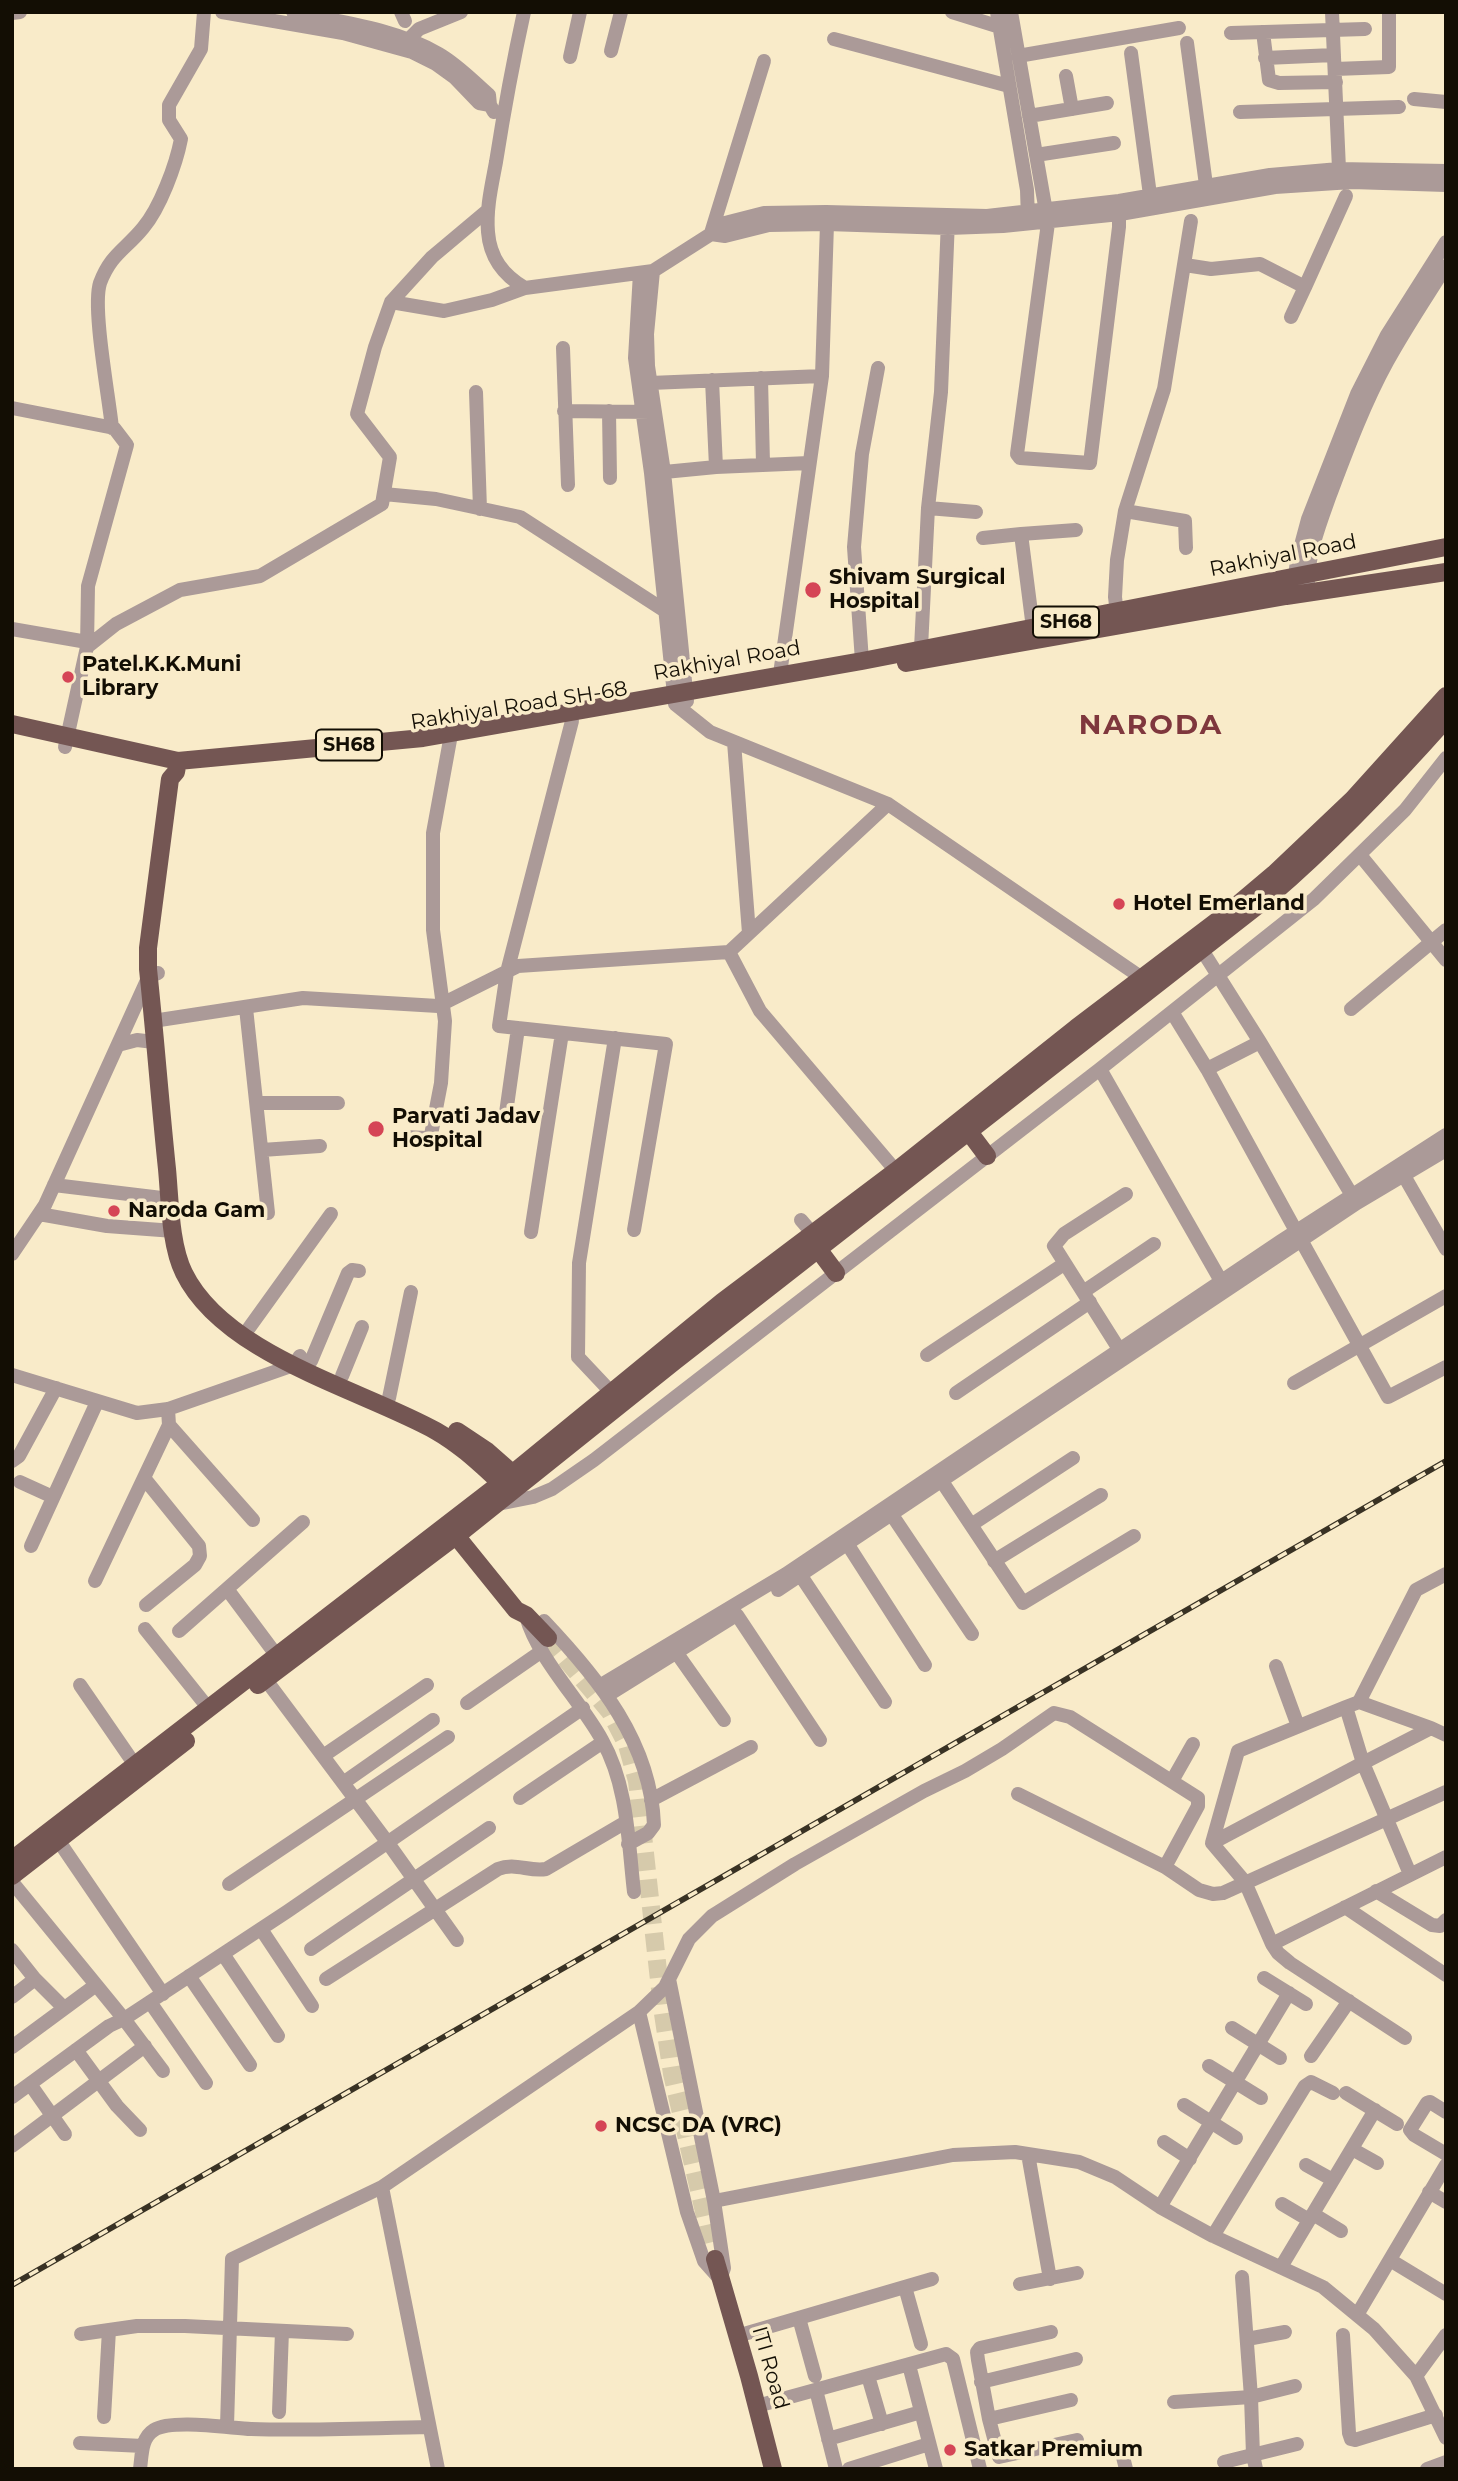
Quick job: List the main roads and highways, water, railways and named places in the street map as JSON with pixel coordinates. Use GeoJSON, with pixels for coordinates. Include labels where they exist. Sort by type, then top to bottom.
{"type":"FeatureCollection","features":[{"type":"Feature","properties":{"kind":"main road","name":"Rakhiyal Road"},"geometry":{"type":"LineString","coordinates":[[449,737],[681,701],[780,674],[1117,613],[1301,585],[1446,547]]}},
{"type":"Feature","properties":{"kind":"main road","name":"Rakhiyal Road SH-68"},"geometry":{"type":"LineString","coordinates":[[12,735],[66,741],[177,766],[398,749],[449,737],[572,721],[1301,585],[1446,572]]}},
{"type":"Feature","properties":{"kind":"main road"},"geometry":{"type":"LineString","coordinates":[[509,1487],[610,1391],[896,1171],[1273,874],[1353,799],[1446,696]]}},
{"type":"Feature","properties":{"kind":"main road"},"geometry":{"type":"LineString","coordinates":[[12,1860],[277,1656],[456,1527],[675,1361],[811,1234],[969,1132],[1202,950],[1313,859],[1385,788],[1446,719]]}},
{"type":"Feature","properties":{"kind":"main road","name":"SH68"},"geometry":{"type":"LineString","coordinates":[[12,724],[66,741]]}},
{"type":"Feature","properties":{"kind":"main road"},"geometry":{"type":"LineString","coordinates":[[177,766],[180,780],[153,974],[177,1180],[191,1261],[211,1294],[249,1328],[302,1361],[437,1432],[466,1450],[509,1487]]}},
{"type":"Feature","properties":{"kind":"main road"},"geometry":{"type":"LineString","coordinates":[[158,1020],[154,1042],[174,1231],[183,1272],[194,1291],[210,1309],[240,1334],[342,1376],[478,1444],[509,1487]]}},
{"type":"Feature","properties":{"kind":"main road"},"geometry":{"type":"LineString","coordinates":[[969,1132],[987,1156]]}},
{"type":"Feature","properties":{"kind":"main road"},"geometry":{"type":"LineString","coordinates":[[811,1234],[836,1273]]}},
{"type":"Feature","properties":{"kind":"main road"},"geometry":{"type":"LineString","coordinates":[[456,1527],[524,1605],[526,1615],[545,1645]]}},
{"type":"Feature","properties":{"kind":"main road"},"geometry":{"type":"LineString","coordinates":[[12,1876],[266,1680],[456,1527]]}},
{"type":"Feature","properties":{"kind":"main road","name":"ITI Road"},"geometry":{"type":"LineString","coordinates":[[715,2259],[773,2469]]}},
{"type":"Feature","properties":{"kind":"tunnel"},"geometry":{"type":"LineString","coordinates":[[548,1638],[610,1712],[627,1745],[637,1781],[672,2074],[715,2259]]}},
{"type":"Feature","properties":{"kind":"railway"},"geometry":{"type":"LineString","coordinates":[[12,2285],[1446,1461]]}},
{"type":"Feature","properties":{"kind":"place","name":"Shivam Surgical Hospital"},"geometry":{"type":"Point","coordinates":[813,590]}},
{"type":"Feature","properties":{"kind":"place","name":"Patel.K.K.Muni Library"},"geometry":{"type":"Point","coordinates":[68,677]}},
{"type":"Feature","properties":{"kind":"place","name":"Hotel Emerland"},"geometry":{"type":"Point","coordinates":[1119,904]}},
{"type":"Feature","properties":{"kind":"place","name":"Parvati Jadav Hospital"},"geometry":{"type":"Point","coordinates":[376,1129]}},
{"type":"Feature","properties":{"kind":"place","name":"Naroda Gam"},"geometry":{"type":"Point","coordinates":[114,1211]}},
{"type":"Feature","properties":{"kind":"place","name":"NCSC DA (VRC)"},"geometry":{"type":"Point","coordinates":[601,2126]}},
{"type":"Feature","properties":{"kind":"place","name":"Satkar Premium"},"geometry":{"type":"Point","coordinates":[950,2450]}},
{"type":"Feature","properties":{"kind":"district","name":"NARODA"},"geometry":{"type":"Point","coordinates":[1151,726]}}]}
